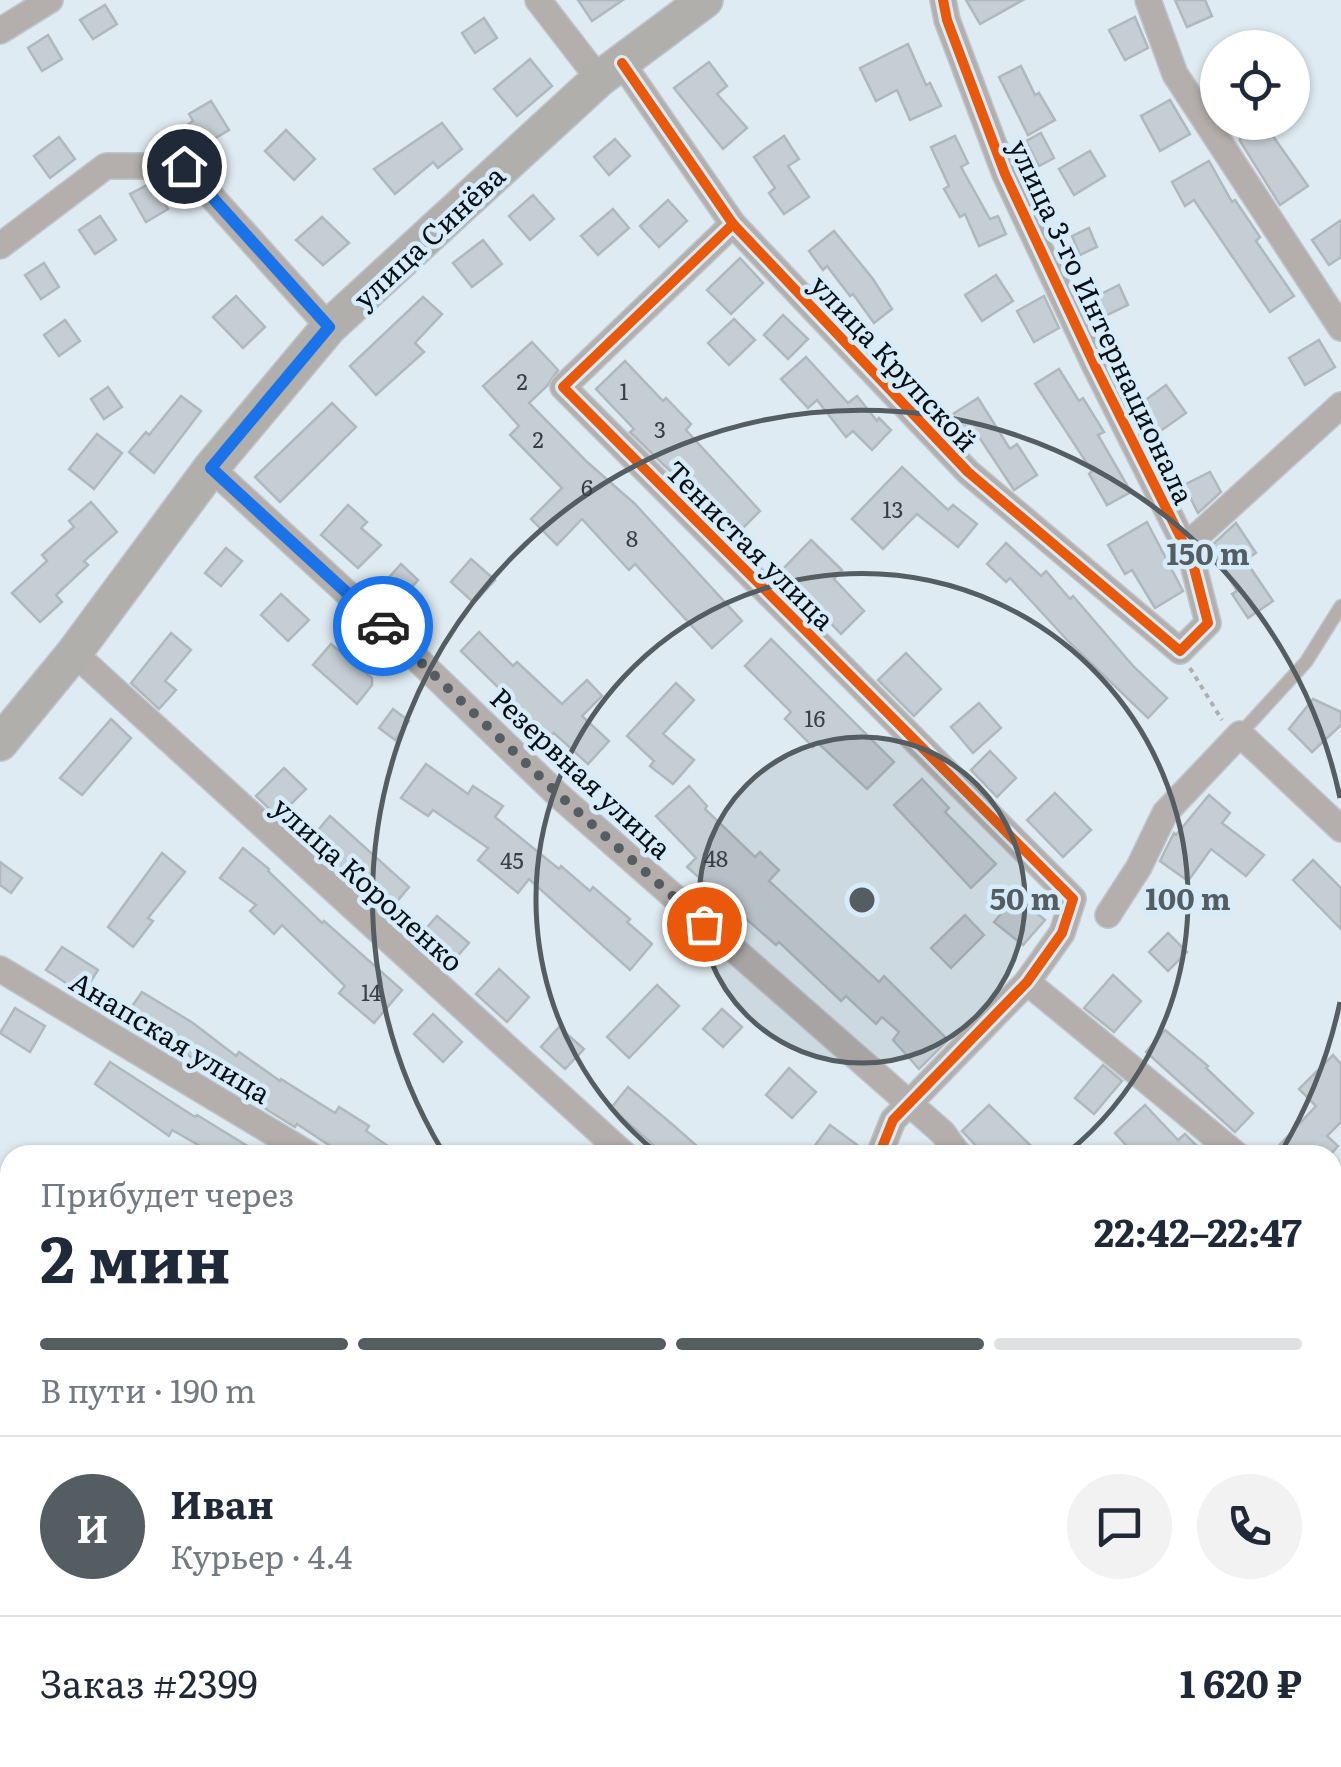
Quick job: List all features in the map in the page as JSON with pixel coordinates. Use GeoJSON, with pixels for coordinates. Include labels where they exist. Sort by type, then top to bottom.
{"type":"FeatureCollection","features":[{"type":"Feature","properties":{"kind":"main road","name":"улица Синёва"},"geometry":{"type":"LineString","coordinates":[[0,743],[74,654],[211,468],[329,327],[610,71],[705,0]]}},
{"type":"Feature","properties":{"kind":"street"},"geometry":{"type":"LineString","coordinates":[[0,31],[50,0]]}},
{"type":"Feature","properties":{"kind":"street","name":"улица Крупской"},"geometry":{"type":"LineString","coordinates":[[538,0],[610,71],[732,224],[968,472],[1180,651]]}},
{"type":"Feature","properties":{"kind":"street","name":"улица 3-го Интернационала"},"geometry":{"type":"LineString","coordinates":[[943,0],[1005,174],[1186,547],[1208,623],[1180,651]]}},
{"type":"Feature","properties":{"kind":"street"},"geometry":{"type":"LineString","coordinates":[[1148,0],[1175,74],[1341,328]]}},
{"type":"Feature","properties":{"kind":"street"},"geometry":{"type":"LineString","coordinates":[[0,246],[106,166],[184,166],[329,327]]}},
{"type":"Feature","properties":{"kind":"street","name":"Тенистая улица"},"geometry":{"type":"LineString","coordinates":[[732,224],[563,387],[1073,898],[1062,933],[1027,982]]}},
{"type":"Feature","properties":{"kind":"street"},"geometry":{"type":"LineString","coordinates":[[1186,547],[1341,405]]}},
{"type":"Feature","properties":{"kind":"street","name":"Резервная улица"},"geometry":{"type":"LineString","coordinates":[[211,468],[558,794],[943,1132],[952,1145]]}},
{"type":"Feature","properties":{"kind":"street","name":"улица Короленко"},"geometry":{"type":"LineString","coordinates":[[74,654],[614,1145]]}},
{"type":"Feature","properties":{"kind":"street"},"geometry":{"type":"LineString","coordinates":[[1108,915],[1139,867],[1165,813],[1237,736],[1341,829]]}},
{"type":"Feature","properties":{"kind":"street","name":"Анапская улица"},"geometry":{"type":"LineString","coordinates":[[0,969],[293,1145]]}},
{"type":"Feature","properties":{"kind":"street"},"geometry":{"type":"LineString","coordinates":[[883,1145],[893,1120],[1027,982],[1225,1145]]}},
{"type":"Feature","properties":{"kind":"lane"},"geometry":{"type":"LineString","coordinates":[[1237,736],[1306,662],[1341,606]]}},
{"type":"Feature","properties":{"kind":"path"},"geometry":{"type":"LineString","coordinates":[[1180,651],[1237,736]]}},
{"type":"Feature","properties":{"kind":"building"},"geometry":{"type":"Polygon","coordinates":[[[578,0],[623,0],[592,21],[578,0]]]}},
{"type":"Feature","properties":{"kind":"building"},"geometry":{"type":"Polygon","coordinates":[[[966,0],[1023,0],[980,24],[966,0]]]}},
{"type":"Feature","properties":{"kind":"building"},"geometry":{"type":"Polygon","coordinates":[[[1175,0],[1205,0],[1212,16],[1187,27],[1175,0]]]}},
{"type":"Feature","properties":{"kind":"building"},"geometry":{"type":"Polygon","coordinates":[[[105,5],[117,24],[93,39],[80,20],[105,5]]]}},
{"type":"Feature","properties":{"kind":"building"},"geometry":{"type":"Polygon","coordinates":[[[1135,17],[1148,48],[1125,60],[1109,30],[1135,17]]]}},
{"type":"Feature","properties":{"kind":"building"},"geometry":{"type":"Polygon","coordinates":[[[484,18],[497,38],[475,53],[462,33],[484,18]]]}},
{"type":"Feature","properties":{"kind":"building"},"geometry":{"type":"Polygon","coordinates":[[[48,35],[62,59],[42,71],[28,48],[48,35]]]}},
{"type":"Feature","properties":{"kind":"building"},"geometry":{"type":"Polygon","coordinates":[[[908,44],[926,85],[930,83],[941,106],[910,120],[897,90],[876,101],[860,68],[908,44]]]}},
{"type":"Feature","properties":{"kind":"building"},"geometry":{"type":"Polygon","coordinates":[[[530,59],[552,86],[517,116],[494,89],[530,59]]]}},
{"type":"Feature","properties":{"kind":"building"},"geometry":{"type":"Polygon","coordinates":[[[709,62],[727,86],[717,94],[747,128],[723,149],[674,88],[709,62]]]}},
{"type":"Feature","properties":{"kind":"building"},"geometry":{"type":"Polygon","coordinates":[[[1021,66],[1035,95],[1039,93],[1055,120],[1028,135],[999,77],[1021,66]]]}},
{"type":"Feature","properties":{"kind":"building"},"geometry":{"type":"Polygon","coordinates":[[[1170,100],[1190,134],[1160,151],[1141,116],[1170,100]]]}},
{"type":"Feature","properties":{"kind":"building"},"geometry":{"type":"Polygon","coordinates":[[[211,101],[229,130],[207,143],[202,136],[196,139],[187,125],[193,121],[189,114],[211,101]]]}},
{"type":"Feature","properties":{"kind":"building"},"geometry":{"type":"Polygon","coordinates":[[[442,123],[462,149],[438,168],[433,162],[395,194],[374,169],[442,123]]]}},
{"type":"Feature","properties":{"kind":"building"},"geometry":{"type":"Polygon","coordinates":[[[286,130],[315,159],[294,180],[265,151],[286,130]]]}},
{"type":"Feature","properties":{"kind":"building"},"geometry":{"type":"Polygon","coordinates":[[[1041,133],[1054,158],[1039,166],[1026,141],[1041,133]]]}},
{"type":"Feature","properties":{"kind":"building"},"geometry":{"type":"Polygon","coordinates":[[[784,136],[799,159],[788,166],[809,197],[784,214],[769,193],[775,188],[754,157],[784,136]]]}},
{"type":"Feature","properties":{"kind":"building"},"geometry":{"type":"Polygon","coordinates":[[[955,136],[968,163],[961,167],[990,219],[998,216],[1006,234],[979,246],[965,214],[960,217],[944,189],[949,186],[931,147],[955,136]]]}},
{"type":"Feature","properties":{"kind":"building"},"geometry":{"type":"Polygon","coordinates":[[[59,137],[75,159],[50,178],[34,156],[59,137]]]}},
{"type":"Feature","properties":{"kind":"building"},"geometry":{"type":"Polygon","coordinates":[[[615,139],[630,156],[609,175],[594,157],[615,139]]]}},
{"type":"Feature","properties":{"kind":"building"},"geometry":{"type":"Polygon","coordinates":[[[1276,140],[1308,186],[1280,205],[1240,141],[1276,140]]]}},
{"type":"Feature","properties":{"kind":"building"},"geometry":{"type":"Polygon","coordinates":[[[1090,151],[1105,176],[1074,195],[1059,169],[1090,151]]]}},
{"type":"Feature","properties":{"kind":"building"},"geometry":{"type":"Polygon","coordinates":[[[1209,161],[1294,296],[1270,312],[1194,200],[1185,206],[1172,182],[1209,161]]]}},
{"type":"Feature","properties":{"kind":"building"},"geometry":{"type":"Polygon","coordinates":[[[153,182],[168,209],[146,222],[130,194],[153,182]]]}},
{"type":"Feature","properties":{"kind":"building"},"geometry":{"type":"Polygon","coordinates":[[[533,195],[554,219],[530,240],[509,216],[533,195]]]}},
{"type":"Feature","properties":{"kind":"building"},"geometry":{"type":"Polygon","coordinates":[[[668,200],[687,221],[659,247],[640,226],[668,200]]]}},
{"type":"Feature","properties":{"kind":"building"},"geometry":{"type":"Polygon","coordinates":[[[613,209],[629,228],[598,255],[581,236],[613,209]]]}},
{"type":"Feature","properties":{"kind":"building"},"geometry":{"type":"Polygon","coordinates":[[[100,216],[116,240],[95,254],[79,230],[100,216]]]}},
{"type":"Feature","properties":{"kind":"building"},"geometry":{"type":"Polygon","coordinates":[[[322,217],[349,243],[323,265],[296,240],[322,217]]]}},
{"type":"Feature","properties":{"kind":"building"},"geometry":{"type":"Polygon","coordinates":[[[1341,220],[1341,257],[1329,265],[1312,240],[1341,220]]]}},
{"type":"Feature","properties":{"kind":"building"},"geometry":{"type":"Polygon","coordinates":[[[1089,228],[1097,247],[1080,255],[1072,236],[1089,228]]]}},
{"type":"Feature","properties":{"kind":"building"},"geometry":{"type":"Polygon","coordinates":[[[834,231],[892,309],[874,323],[853,294],[850,296],[827,266],[823,270],[809,251],[834,231]]]}},
{"type":"Feature","properties":{"kind":"building"},"geometry":{"type":"Polygon","coordinates":[[[483,240],[502,264],[472,287],[453,263],[483,240]]]}},
{"type":"Feature","properties":{"kind":"building"},"geometry":{"type":"Polygon","coordinates":[[[740,258],[763,283],[731,314],[707,290],[740,258]]]}},
{"type":"Feature","properties":{"kind":"building"},"geometry":{"type":"Polygon","coordinates":[[[44,263],[59,287],[41,299],[25,275],[44,263]]]}},
{"type":"Feature","properties":{"kind":"building"},"geometry":{"type":"Polygon","coordinates":[[[996,275],[1013,301],[982,321],[965,295],[996,275]]]}},
{"type":"Feature","properties":{"kind":"building"},"geometry":{"type":"Polygon","coordinates":[[[1119,285],[1128,305],[1105,316],[1095,297],[1119,285]]]}},
{"type":"Feature","properties":{"kind":"building"},"geometry":{"type":"Polygon","coordinates":[[[236,296],[265,327],[243,348],[213,317],[236,296]]]}},
{"type":"Feature","properties":{"kind":"building"},"geometry":{"type":"Polygon","coordinates":[[[1044,296],[1059,328],[1034,342],[1017,311],[1044,296]]]}},
{"type":"Feature","properties":{"kind":"building"},"geometry":{"type":"Polygon","coordinates":[[[423,297],[442,314],[415,343],[424,352],[376,395],[350,366],[423,297]]]}},
{"type":"Feature","properties":{"kind":"building"},"geometry":{"type":"Polygon","coordinates":[[[783,315],[808,339],[788,359],[764,335],[783,315]]]}},
{"type":"Feature","properties":{"kind":"building"},"geometry":{"type":"Polygon","coordinates":[[[734,319],[755,340],[729,365],[708,343],[734,319]]]}},
{"type":"Feature","properties":{"kind":"building"},"geometry":{"type":"Polygon","coordinates":[[[65,320],[80,341],[59,356],[44,335],[65,320]]]}},
{"type":"Feature","properties":{"kind":"building"},"geometry":{"type":"Polygon","coordinates":[[[1319,340],[1335,367],[1305,385],[1289,358],[1319,340]]]}},
{"type":"Feature","properties":{"kind":"building"},"geometry":{"type":"Polygon","coordinates":[[[532,342],[558,370],[529,403],[635,504],[742,621],[712,648],[635,564],[629,570],[582,519],[557,545],[531,519],[562,488],[510,435],[519,426],[483,386],[532,342]]]}},
{"type":"Feature","properties":{"kind":"building"},"geometry":{"type":"Polygon","coordinates":[[[806,357],[848,403],[857,396],[877,421],[879,418],[891,430],[872,450],[853,431],[846,437],[817,400],[808,408],[781,379],[806,357]]]}},
{"type":"Feature","properties":{"kind":"building"},"geometry":{"type":"Polygon","coordinates":[[[625,361],[691,424],[686,430],[760,511],[736,535],[630,432],[634,429],[596,389],[625,361]]]}},
{"type":"Feature","properties":{"kind":"building"},"geometry":{"type":"Polygon","coordinates":[[[1059,369],[1104,432],[1098,435],[1131,492],[1107,505],[1089,474],[1092,471],[1035,384],[1059,369]]]}},
{"type":"Feature","properties":{"kind":"building"},"geometry":{"type":"Polygon","coordinates":[[[1166,385],[1186,413],[1159,432],[1140,404],[1166,385]]]}},
{"type":"Feature","properties":{"kind":"building"},"geometry":{"type":"Polygon","coordinates":[[[108,387],[122,407],[104,419],[91,399],[108,387]]]}},
{"type":"Feature","properties":{"kind":"building"},"geometry":{"type":"Polygon","coordinates":[[[181,396],[201,411],[154,473],[129,452],[146,432],[149,435],[181,396]]]}},
{"type":"Feature","properties":{"kind":"building"},"geometry":{"type":"Polygon","coordinates":[[[978,398],[1010,449],[1017,444],[1037,475],[1014,490],[979,437],[968,444],[950,416],[978,398]]]}},
{"type":"Feature","properties":{"kind":"building"},"geometry":{"type":"Polygon","coordinates":[[[332,403],[356,427],[280,502],[255,477],[332,403]]]}},
{"type":"Feature","properties":{"kind":"building"},"geometry":{"type":"Polygon","coordinates":[[[97,434],[122,453],[94,489],[69,469],[97,434]]]}},
{"type":"Feature","properties":{"kind":"building"},"geometry":{"type":"Polygon","coordinates":[[[902,467],[948,510],[953,505],[977,524],[958,547],[917,514],[883,549],[852,519],[902,467]]]}},
{"type":"Feature","properties":{"kind":"building"},"geometry":{"type":"Polygon","coordinates":[[[1210,472],[1221,492],[1198,513],[1184,485],[1210,472]]]}},
{"type":"Feature","properties":{"kind":"building"},"geometry":{"type":"Polygon","coordinates":[[[91,502],[117,532],[84,561],[88,565],[56,595],[62,602],[40,622],[12,593],[47,561],[42,555],[74,527],[69,521],[91,502]]]}},
{"type":"Feature","properties":{"kind":"building"},"geometry":{"type":"Polygon","coordinates":[[[348,505],[367,522],[361,528],[381,545],[358,568],[321,535],[348,505]]]}},
{"type":"Feature","properties":{"kind":"building"},"geometry":{"type":"Polygon","coordinates":[[[1147,522],[1183,591],[1155,608],[1132,570],[1125,574],[1108,545],[1147,522]]]}},
{"type":"Feature","properties":{"kind":"building"},"geometry":{"type":"Polygon","coordinates":[[[1236,523],[1256,553],[1245,560],[1273,601],[1248,618],[1232,594],[1237,591],[1210,547],[1236,523]]]}},
{"type":"Feature","properties":{"kind":"building"},"geometry":{"type":"Polygon","coordinates":[[[811,540],[842,570],[834,579],[864,611],[841,634],[819,611],[822,608],[782,570],[811,540]]]}},
{"type":"Feature","properties":{"kind":"building"},"geometry":{"type":"Polygon","coordinates":[[[1006,543],[1041,576],[1046,571],[1070,599],[1073,596],[1134,667],[1167,698],[1148,718],[1010,578],[1006,582],[987,564],[1006,543]]]}},
{"type":"Feature","properties":{"kind":"building"},"geometry":{"type":"Polygon","coordinates":[[[226,548],[242,561],[221,586],[205,573],[226,548]]]}},
{"type":"Feature","properties":{"kind":"building"},"geometry":{"type":"Polygon","coordinates":[[[471,559],[495,580],[474,603],[451,582],[471,559]]]}},
{"type":"Feature","properties":{"kind":"building"},"geometry":{"type":"Polygon","coordinates":[[[401,564],[418,580],[394,607],[377,591],[401,564]]]}},
{"type":"Feature","properties":{"kind":"building"},"geometry":{"type":"Polygon","coordinates":[[[281,594],[309,620],[288,641],[261,615],[281,594]]]}},
{"type":"Feature","properties":{"kind":"building"},"geometry":{"type":"Polygon","coordinates":[[[479,632],[513,666],[517,662],[562,704],[587,680],[602,696],[582,716],[609,741],[588,764],[554,733],[549,737],[461,651],[479,632]]]}},
{"type":"Feature","properties":{"kind":"building"},"geometry":{"type":"Polygon","coordinates":[[[171,633],[191,650],[165,681],[176,690],[159,709],[131,683],[171,633]]]}},
{"type":"Feature","properties":{"kind":"building"},"geometry":{"type":"Polygon","coordinates":[[[771,639],[894,762],[867,789],[817,742],[813,747],[785,719],[791,712],[745,666],[771,639]]]}},
{"type":"Feature","properties":{"kind":"building"},"geometry":{"type":"Polygon","coordinates":[[[331,644],[372,678],[372,685],[357,704],[313,665],[331,644]]]}},
{"type":"Feature","properties":{"kind":"building"},"geometry":{"type":"Polygon","coordinates":[[[906,653],[941,689],[914,716],[878,680],[906,653]]]}},
{"type":"Feature","properties":{"kind":"building"},"geometry":{"type":"Polygon","coordinates":[[[676,683],[694,700],[663,734],[694,760],[673,784],[650,766],[654,761],[627,736],[676,683]]]}},
{"type":"Feature","properties":{"kind":"building"},"geometry":{"type":"Polygon","coordinates":[[[1313,699],[1341,712],[1341,725],[1312,752],[1289,729],[1313,699]]]}},
{"type":"Feature","properties":{"kind":"building"},"geometry":{"type":"Polygon","coordinates":[[[979,703],[1001,728],[973,753],[951,727],[979,703]]]}},
{"type":"Feature","properties":{"kind":"building"},"geometry":{"type":"Polygon","coordinates":[[[393,709],[409,721],[395,740],[379,728],[393,709]]]}},
{"type":"Feature","properties":{"kind":"building"},"geometry":{"type":"Polygon","coordinates":[[[111,719],[131,738],[82,795],[60,778],[111,719]]]}},
{"type":"Feature","properties":{"kind":"building"},"geometry":{"type":"Polygon","coordinates":[[[990,751],[1016,778],[997,797],[971,770],[990,751]]]}},
{"type":"Feature","properties":{"kind":"building"},"geometry":{"type":"Polygon","coordinates":[[[426,764],[468,794],[473,786],[503,806],[495,817],[559,869],[561,866],[590,891],[593,887],[630,919],[627,922],[652,944],[630,970],[529,879],[518,893],[478,860],[488,848],[433,810],[428,816],[401,798],[426,764]]]}},
{"type":"Feature","properties":{"kind":"building"},"geometry":{"type":"Polygon","coordinates":[[[284,768],[306,789],[278,817],[256,796],[284,768]]]}},
{"type":"Feature","properties":{"kind":"building"},"geometry":{"type":"Polygon","coordinates":[[[922,779],[949,808],[945,812],[996,864],[971,888],[894,805],[922,779]]]}},
{"type":"Feature","properties":{"kind":"building"},"geometry":{"type":"Polygon","coordinates":[[[689,786],[707,806],[705,809],[755,857],[760,852],[779,870],[769,881],[879,982],[884,976],[948,1040],[919,1069],[893,1040],[899,1032],[882,1017],[876,1024],[846,996],[841,1001],[779,942],[776,945],[687,867],[696,858],[656,816],[689,786]]]}},
{"type":"Feature","properties":{"kind":"building"},"geometry":{"type":"Polygon","coordinates":[[[1055,793],[1091,830],[1063,857],[1027,820],[1055,793]]]}},
{"type":"Feature","properties":{"kind":"building"},"geometry":{"type":"Polygon","coordinates":[[[1209,795],[1230,813],[1222,823],[1264,855],[1246,876],[1211,849],[1188,881],[1160,861],[1174,833],[1209,795]]]}},
{"type":"Feature","properties":{"kind":"building"},"geometry":{"type":"Polygon","coordinates":[[[330,816],[409,887],[389,911],[307,843],[330,816]]]}},
{"type":"Feature","properties":{"kind":"building"},"geometry":{"type":"Polygon","coordinates":[[[243,848],[322,923],[402,990],[374,1023],[339,993],[345,986],[282,925],[274,934],[250,911],[256,905],[220,878],[243,848]]]}},
{"type":"Feature","properties":{"kind":"building"},"geometry":{"type":"Polygon","coordinates":[[[162,853],[185,872],[148,918],[153,921],[133,947],[108,927],[162,853]]]}},
{"type":"Feature","properties":{"kind":"building"},"geometry":{"type":"Polygon","coordinates":[[[1313,860],[1341,888],[1341,929],[1293,880],[1313,860]]]}},
{"type":"Feature","properties":{"kind":"building"},"geometry":{"type":"Polygon","coordinates":[[[0,862],[22,878],[11,893],[0,885],[0,862]]]}},
{"type":"Feature","properties":{"kind":"building"},"geometry":{"type":"Polygon","coordinates":[[[1016,896],[1045,920],[1023,945],[994,922],[1016,896]]]}},
{"type":"Feature","properties":{"kind":"building"},"geometry":{"type":"Polygon","coordinates":[[[965,915],[984,935],[951,968],[931,948],[965,915]]]}},
{"type":"Feature","properties":{"kind":"building"},"geometry":{"type":"Polygon","coordinates":[[[437,916],[469,943],[448,967],[416,940],[437,916]]]}},
{"type":"Feature","properties":{"kind":"building"},"geometry":{"type":"Polygon","coordinates":[[[1168,933],[1187,952],[1168,971],[1149,952],[1168,933]]]}},
{"type":"Feature","properties":{"kind":"building"},"geometry":{"type":"Polygon","coordinates":[[[62,947],[98,970],[83,994],[46,970],[62,947]]]}},
{"type":"Feature","properties":{"kind":"building"},"geometry":{"type":"Polygon","coordinates":[[[499,969],[529,997],[507,1022],[476,994],[499,969]]]}},
{"type":"Feature","properties":{"kind":"building"},"geometry":{"type":"Polygon","coordinates":[[[1113,975],[1141,1001],[1114,1032],[1084,1008],[1113,975]]]}},
{"type":"Feature","properties":{"kind":"building"},"geometry":{"type":"Polygon","coordinates":[[[657,985],[679,1006],[629,1058],[607,1037],[657,985]]]}},
{"type":"Feature","properties":{"kind":"building"},"geometry":{"type":"Polygon","coordinates":[[[142,992],[193,1023],[236,1056],[239,1052],[335,1113],[339,1107],[369,1126],[366,1131],[386,1145],[329,1145],[269,1111],[165,1039],[162,1044],[124,1018],[142,992]]]}},
{"type":"Feature","properties":{"kind":"building"},"geometry":{"type":"Polygon","coordinates":[[[15,1008],[45,1026],[30,1052],[0,1033],[15,1008]]]}},
{"type":"Feature","properties":{"kind":"building"},"geometry":{"type":"Polygon","coordinates":[[[722,1009],[742,1027],[723,1047],[703,1029],[722,1009]]]}},
{"type":"Feature","properties":{"kind":"building"},"geometry":{"type":"Polygon","coordinates":[[[433,1014],[462,1042],[443,1062],[414,1034],[433,1014]]]}},
{"type":"Feature","properties":{"kind":"building"},"geometry":{"type":"Polygon","coordinates":[[[559,1027],[584,1049],[565,1069],[541,1047],[559,1027]]]}},
{"type":"Feature","properties":{"kind":"building"},"geometry":{"type":"Polygon","coordinates":[[[1165,1030],[1208,1066],[1253,1113],[1235,1132],[1146,1052],[1165,1030]]]}},
{"type":"Feature","properties":{"kind":"building"},"geometry":{"type":"Polygon","coordinates":[[[1333,1055],[1341,1064],[1341,1122],[1327,1136],[1337,1145],[1279,1145],[1316,1106],[1299,1089],[1333,1055]]]}},
{"type":"Feature","properties":{"kind":"building"},"geometry":{"type":"Polygon","coordinates":[[[110,1062],[246,1145],[198,1145],[172,1130],[169,1136],[95,1084],[110,1062]]]}},
{"type":"Feature","properties":{"kind":"building"},"geometry":{"type":"Polygon","coordinates":[[[1103,1065],[1122,1081],[1094,1114],[1075,1098],[1103,1065]]]}},
{"type":"Feature","properties":{"kind":"building"},"geometry":{"type":"Polygon","coordinates":[[[789,1068],[816,1092],[792,1118],[766,1095],[789,1068]]]}},
{"type":"Feature","properties":{"kind":"building"},"geometry":{"type":"Polygon","coordinates":[[[628,1087],[695,1145],[654,1145],[611,1108],[628,1087]]]}},
{"type":"Feature","properties":{"kind":"building"},"geometry":{"type":"Polygon","coordinates":[[[989,1105],[1030,1145],[975,1145],[962,1131],[989,1105]]]}},
{"type":"Feature","properties":{"kind":"building"},"geometry":{"type":"Polygon","coordinates":[[[1145,1105],[1178,1140],[1185,1134],[1196,1145],[1126,1145],[1115,1133],[1145,1105]]]}},
{"type":"Feature","properties":{"kind":"building"},"geometry":{"type":"Polygon","coordinates":[[[830,1125],[857,1145],[815,1145],[830,1125]]]}},
{"type":"Feature","properties":{"kind":"cycle path"},"geometry":{"type":"LineString","coordinates":[[622,63],[733,224],[968,472],[1180,651],[1208,623],[1192,560],[1005,174],[943,0]]}},
{"type":"Feature","properties":{"kind":"cycle path"},"geometry":{"type":"LineString","coordinates":[[733,224],[563,387],[1073,899],[1062,933],[1027,982],[893,1120],[883,1145]]}},
{"type":"Feature","properties":{"kind":"way so far"},"geometry":{"type":"LineString","coordinates":[[383,626],[558,794],[704,924]]}},
{"type":"Feature","properties":{"kind":"route"},"geometry":{"type":"LineString","coordinates":[[184,166],[329,327],[211,468],[383,626]]}}]}
